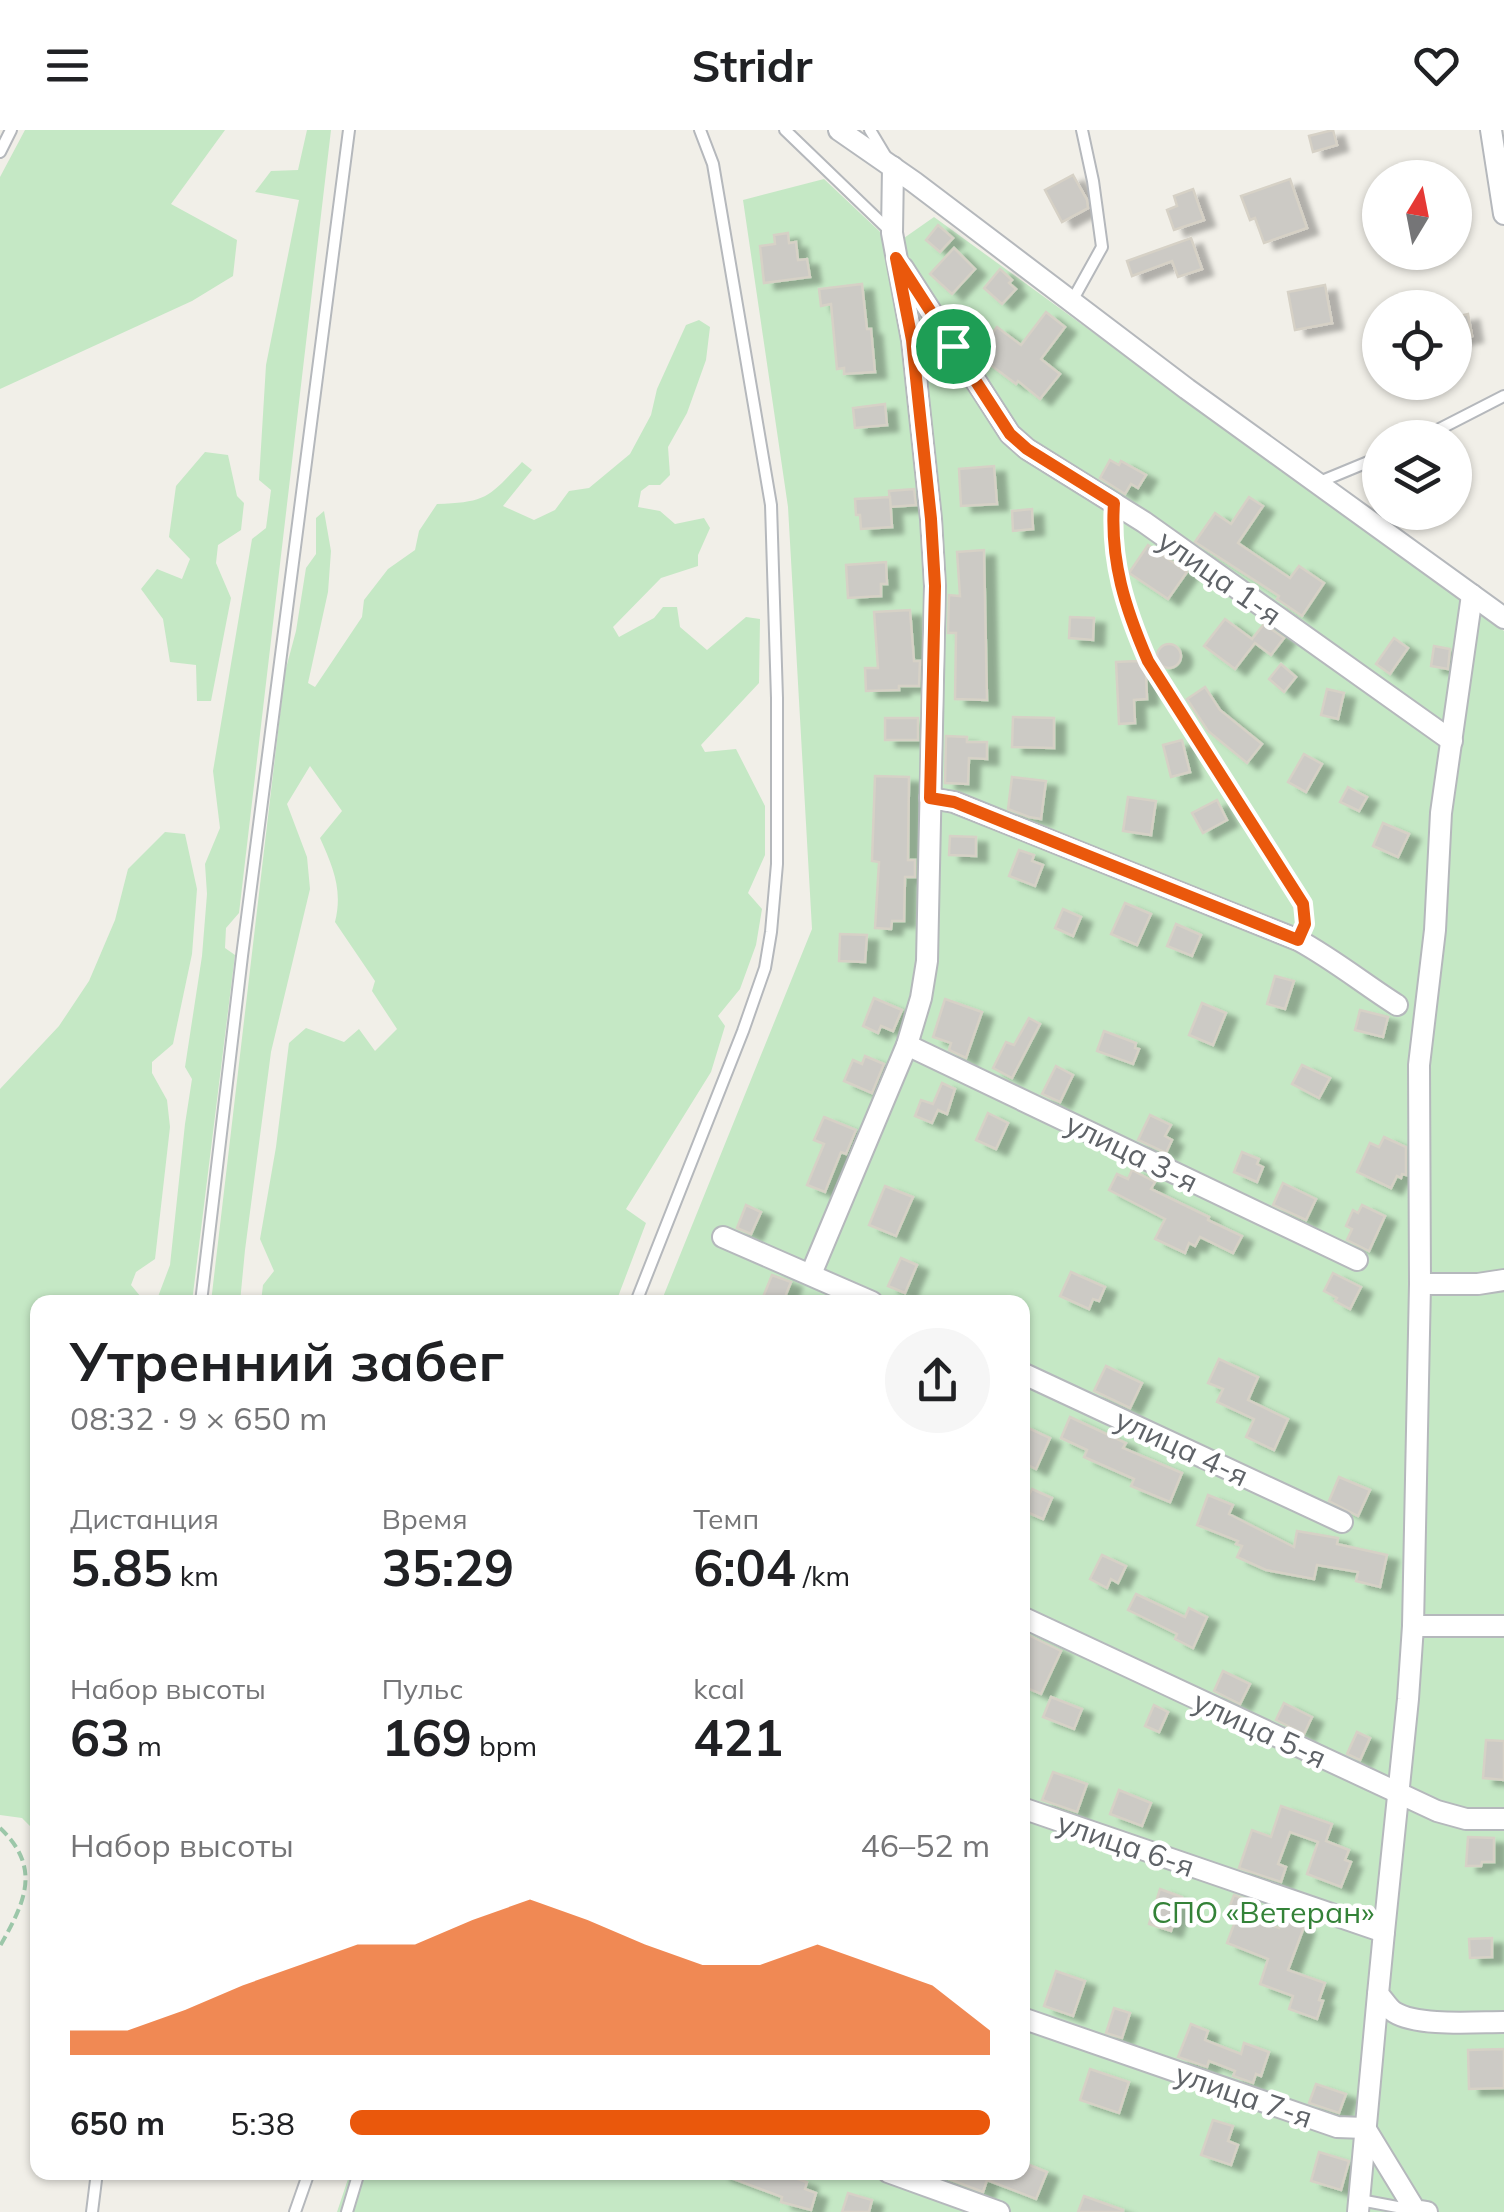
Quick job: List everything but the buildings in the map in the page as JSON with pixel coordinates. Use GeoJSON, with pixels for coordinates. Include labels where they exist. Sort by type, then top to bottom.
{"type":"FeatureCollection","features":[{"type":"Feature","properties":{"kind":"street"},"geometry":{"type":"LineString","coordinates":[[839,130],[1504,618]]}},
{"type":"Feature","properties":{"kind":"street"},"geometry":{"type":"LineString","coordinates":[[1491,130],[1504,214]]}},
{"type":"Feature","properties":{"kind":"street"},"geometry":{"type":"LineString","coordinates":[[811,1274],[908,1044],[926,961],[935,586],[912,340],[892,233],[893,167]]}},
{"type":"Feature","properties":{"kind":"street","name":"улица 1-я"},"geometry":{"type":"LineString","coordinates":[[896,258],[1010,434],[1027,449],[1144,522],[1452,741]]}},
{"type":"Feature","properties":{"kind":"street"},"geometry":{"type":"LineString","coordinates":[[1359,2206],[1413,1626],[1420,1284],[1419,1065],[1435,930],[1442,812],[1472,596]]}},
{"type":"Feature","properties":{"kind":"street"},"geometry":{"type":"LineString","coordinates":[[930,798],[954,802],[1298,940],[1397,1005]]}},
{"type":"Feature","properties":{"kind":"street","name":"улица 3-я"},"geometry":{"type":"LineString","coordinates":[[908,1044],[1357,1260]]}},
{"type":"Feature","properties":{"kind":"street"},"geometry":{"type":"LineString","coordinates":[[722,1237],[857,1295]]}},
{"type":"Feature","properties":{"kind":"street"},"geometry":{"type":"LineString","coordinates":[[1420,1284],[1504,1280]]}},
{"type":"Feature","properties":{"kind":"street","name":"улица 4-я"},"geometry":{"type":"LineString","coordinates":[[1030,1377],[1342,1522]]}},
{"type":"Feature","properties":{"kind":"street","name":"улица 5-я"},"geometry":{"type":"LineString","coordinates":[[1030,1621],[1438,1812],[1466,1818],[1504,1819]]}},
{"type":"Feature","properties":{"kind":"street"},"geometry":{"type":"LineString","coordinates":[[1413,1626],[1504,1626]]}},
{"type":"Feature","properties":{"kind":"street","name":"улица 6-я"},"geometry":{"type":"LineString","coordinates":[[1030,1811],[1384,1932]]}},
{"type":"Feature","properties":{"kind":"street"},"geometry":{"type":"LineString","coordinates":[[1378,1994],[1395,2012],[1420,2020],[1504,2022]]}},
{"type":"Feature","properties":{"kind":"street","name":"улица 7-я"},"geometry":{"type":"LineString","coordinates":[[1030,2021],[1337,2127],[1365,2128]]}},
{"type":"Feature","properties":{"kind":"street"},"geometry":{"type":"LineString","coordinates":[[1365,2128],[1419,2212]]}},
{"type":"Feature","properties":{"kind":"street"},"geometry":{"type":"LineString","coordinates":[[910,2180],[999,2212]]}},
{"type":"Feature","properties":{"kind":"lane"},"geometry":{"type":"LineString","coordinates":[[0,152],[10,130]]}},
{"type":"Feature","properties":{"kind":"lane"},"geometry":{"type":"LineString","coordinates":[[202,1295],[349,130]]}},
{"type":"Feature","properties":{"kind":"lane"},"geometry":{"type":"LineString","coordinates":[[639,1295],[765,968],[777,864],[771,505],[714,164],[700,130]]}},
{"type":"Feature","properties":{"kind":"lane"},"geometry":{"type":"LineString","coordinates":[[784,130],[892,233]]}},
{"type":"Feature","properties":{"kind":"lane"},"geometry":{"type":"LineString","coordinates":[[870,130],[893,167]]}},
{"type":"Feature","properties":{"kind":"lane"},"geometry":{"type":"LineString","coordinates":[[1072,302],[1102,248],[1082,130]]}},
{"type":"Feature","properties":{"kind":"lane"},"geometry":{"type":"LineString","coordinates":[[1457,420],[1504,396]]}},
{"type":"Feature","properties":{"kind":"lane"},"geometry":{"type":"LineString","coordinates":[[1317,483],[1362,464]]}},
{"type":"Feature","properties":{"kind":"lane"},"geometry":{"type":"LineString","coordinates":[[1114,503],[1114,558],[1130,620],[1148,661],[1303,904],[1305,924],[1298,940]]}},
{"type":"Feature","properties":{"kind":"lane"},"geometry":{"type":"LineString","coordinates":[[92,2212],[96,2180]]}},
{"type":"Feature","properties":{"kind":"lane"},"geometry":{"type":"LineString","coordinates":[[295,2212],[307,2180]]}},
{"type":"Feature","properties":{"kind":"lane"},"geometry":{"type":"LineString","coordinates":[[347,2212],[357,2180]]}},
{"type":"Feature","properties":{"kind":"lane"},"geometry":{"type":"LineString","coordinates":[[1359,2206],[1419,2212]]}},
{"type":"Feature","properties":{"kind":"path"},"geometry":{"type":"LineString","coordinates":[[0,1828],[22,1857],[27,1882],[23,1900],[0,1946]]}},
{"type":"Feature","properties":{"kind":"green space"},"geometry":{"type":"Polygon","coordinates":[[[25,130],[225,130],[171,204],[237,240],[233,276],[192,301],[0,389],[0,177],[25,130]]]}},
{"type":"Feature","properties":{"kind":"green space"},"geometry":{"type":"Polygon","coordinates":[[[307,130],[331,130],[239,913],[226,928],[225,948],[235,955],[193,1295],[159,1295],[170,1265],[192,1079],[185,1067],[202,956],[205,864],[220,828],[213,771],[252,539],[266,528],[271,490],[259,480],[266,365],[299,200],[255,192],[271,171],[298,170],[307,130]]]}},
{"type":"Feature","properties":{"kind":"green space","name":"СПО «Ветеран»"},"geometry":{"type":"Polygon","coordinates":[[[824,179],[894,245],[934,217],[1504,631],[1504,2212],[337,2212],[348,2180],[1030,2180],[1030,1295],[664,1295],[812,929],[788,507],[743,200],[824,179]]]}},
{"type":"Feature","properties":{"kind":"green space"},"geometry":{"type":"Polygon","coordinates":[[[699,320],[710,327],[706,360],[687,413],[668,447],[670,475],[660,485],[649,485],[641,491],[638,507],[660,511],[675,524],[704,518],[710,528],[698,555],[698,566],[661,578],[613,627],[619,637],[654,618],[663,607],[677,607],[680,627],[707,650],[746,617],[760,619],[759,683],[701,745],[705,752],[736,749],[765,806],[765,855],[748,893],[762,909],[756,945],[740,989],[718,1016],[725,1026],[711,1072],[626,1209],[646,1223],[619,1295],[262,1295],[263,1285],[274,1271],[260,1239],[289,1043],[306,1028],[344,1042],[359,1029],[375,1051],[397,1029],[372,991],[375,981],[335,922],[337,889],[320,838],[342,811],[310,766],[287,804],[307,857],[310,889],[271,1052],[241,1295],[212,1295],[285,672],[306,568],[316,554],[316,518],[324,511],[331,551],[328,592],[308,683],[315,687],[362,617],[364,600],[388,569],[415,550],[419,531],[437,504],[486,496],[522,462],[532,470],[503,506],[534,520],[555,510],[569,491],[589,488],[630,454],[651,415],[657,389],[686,325],[699,320]]]}},
{"type":"Feature","properties":{"kind":"green space"},"geometry":{"type":"Polygon","coordinates":[[[205,452],[228,455],[237,496],[244,503],[241,530],[218,545],[216,563],[231,598],[211,701],[197,701],[196,665],[170,662],[163,619],[141,589],[157,569],[182,579],[190,559],[169,537],[176,486],[205,452]]]}},
{"type":"Feature","properties":{"kind":"green space"},"geometry":{"type":"Polygon","coordinates":[[[165,832],[185,834],[197,889],[192,954],[173,1044],[152,1062],[152,1073],[167,1100],[170,1127],[155,1259],[136,1272],[131,1285],[139,1295],[30,1295],[30,1826],[22,1818],[0,1815],[0,1089],[59,1026],[89,981],[115,920],[128,869],[165,832]]]}},
{"type":"Feature","properties":{"kind":"route"},"geometry":{"type":"LineString","coordinates":[[896,258],[953,346],[1010,434],[1027,449],[1114,503],[1114,558],[1130,620],[1148,661],[1303,904],[1305,924],[1298,940],[954,802],[930,798],[935,586],[931,519],[912,340],[896,258]]}}]}
